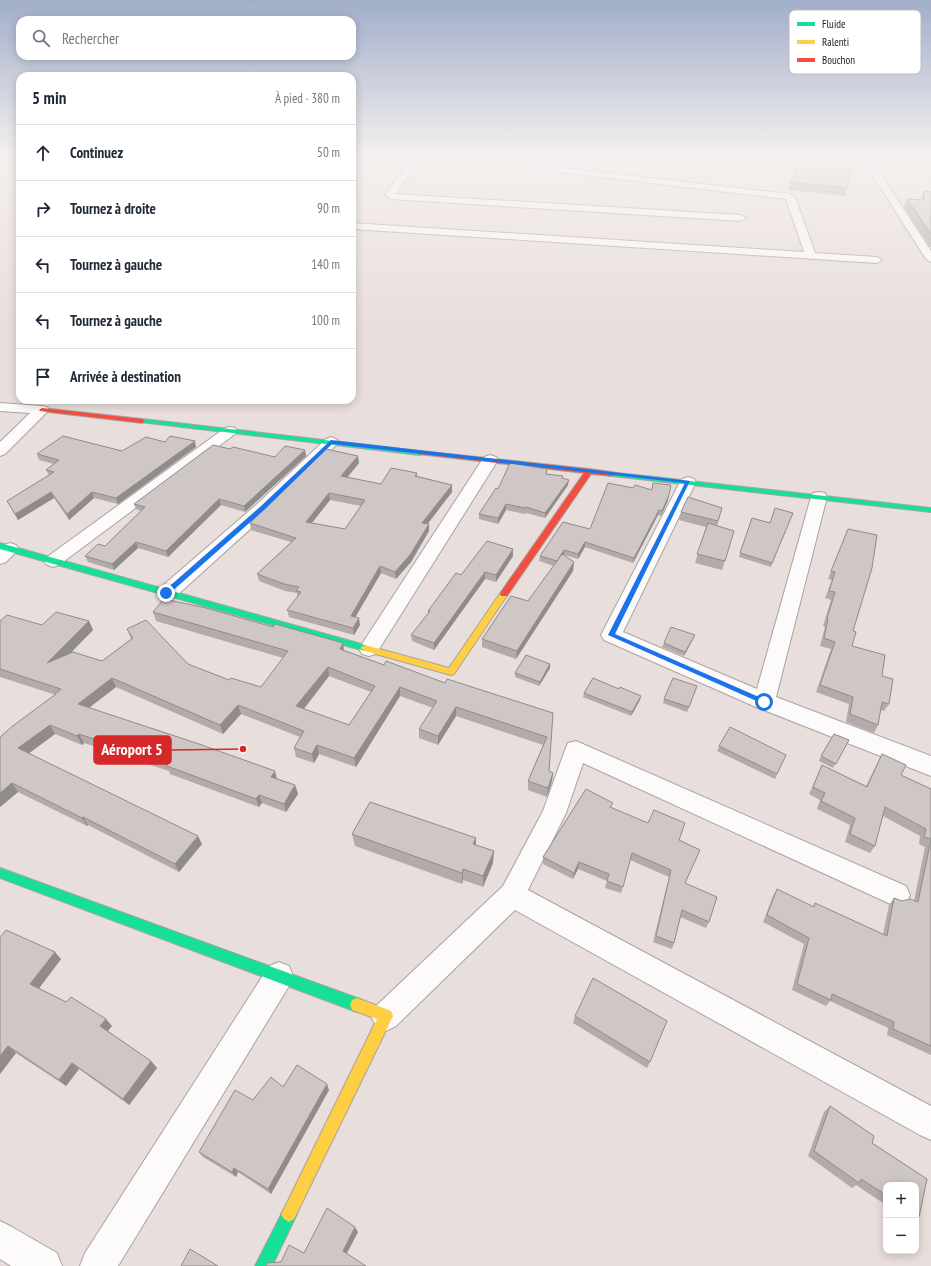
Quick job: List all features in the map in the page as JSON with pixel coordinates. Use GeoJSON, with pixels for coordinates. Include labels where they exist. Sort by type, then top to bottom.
{"type":"FeatureCollection","features":[{"type":"Feature","properties":{"kind":"street"},"geometry":{"type":"LineString","coordinates":[[686,215],[741,218]]}},
{"type":"Feature","properties":{"kind":"street"},"geometry":{"type":"LineString","coordinates":[[796,215],[811,256]]}},
{"type":"Feature","properties":{"kind":"street"},"geometry":{"type":"LineString","coordinates":[[903,215],[931,259]]}},
{"type":"Feature","properties":{"kind":"street"},"geometry":{"type":"LineString","coordinates":[[356,226],[877,260]]}},
{"type":"Feature","properties":{"kind":"street"},"geometry":{"type":"LineString","coordinates":[[0,407],[42,410],[931,510]]}},
{"type":"Feature","properties":{"kind":"street"},"geometry":{"type":"LineString","coordinates":[[0,451],[42,410]]}},
{"type":"Feature","properties":{"kind":"street"},"geometry":{"type":"LineString","coordinates":[[52,561],[230,431]]}},
{"type":"Feature","properties":{"kind":"street"},"geometry":{"type":"LineString","coordinates":[[166,593],[262,509],[331,442]]}},
{"type":"Feature","properties":{"kind":"street"},"geometry":{"type":"LineString","coordinates":[[369,649],[490,460]]}},
{"type":"Feature","properties":{"kind":"street"},"geometry":{"type":"LineString","coordinates":[[3,551],[52,561],[451,672],[589,471]]}},
{"type":"Feature","properties":{"kind":"street"},"geometry":{"type":"LineString","coordinates":[[688,482],[611,635],[764,702],[931,766]]}},
{"type":"Feature","properties":{"kind":"street"},"geometry":{"type":"LineString","coordinates":[[764,702],[819,497]]}},
{"type":"Feature","properties":{"kind":"street"},"geometry":{"type":"LineString","coordinates":[[263,1266],[386,1016],[512,895],[554,813],[576,750],[897,895]]}},
{"type":"Feature","properties":{"kind":"street"},"geometry":{"type":"LineString","coordinates":[[0,873],[386,1016]]}},
{"type":"Feature","properties":{"kind":"street"},"geometry":{"type":"LineString","coordinates":[[512,895],[931,1124]]}},
{"type":"Feature","properties":{"kind":"street"},"geometry":{"type":"LineString","coordinates":[[98,1266],[279,976]]}},
{"type":"Feature","properties":{"kind":"street"},"geometry":{"type":"LineString","coordinates":[[0,1239],[44,1266]]}},
{"type":"Feature","properties":{"kind":"building"},"geometry":{"type":"Polygon","coordinates":[[[918,215],[931,215],[931,234],[918,215]]]}},
{"type":"Feature","properties":{"kind":"building"},"geometry":{"type":"Polygon","coordinates":[[[63,436],[122,451],[146,437],[165,442],[170,436],[195,441],[116,498],[92,492],[67,514],[51,492],[15,514],[7,501],[54,472],[46,470],[59,460],[37,454],[63,436]]]}},
{"type":"Feature","properties":{"kind":"building"},"geometry":{"type":"Polygon","coordinates":[[[213,445],[230,449],[233,447],[275,457],[285,446],[305,450],[244,506],[219,499],[166,551],[136,542],[112,564],[85,556],[98,544],[105,546],[145,507],[134,504],[213,445]]]}},
{"type":"Feature","properties":{"kind":"building"},"geometry":{"type":"Polygon","coordinates":[[[326,449],[358,456],[341,476],[381,484],[391,468],[417,473],[415,476],[452,485],[422,523],[429,524],[410,555],[395,572],[380,566],[351,616],[359,618],[353,628],[287,610],[301,592],[296,591],[299,587],[284,584],[257,574],[296,538],[250,523],[326,449]],[[329,493],[306,522],[345,529],[365,500],[329,493]]]}},
{"type":"Feature","properties":{"kind":"building"},"geometry":{"type":"Polygon","coordinates":[[[510,463],[547,469],[546,474],[563,476],[562,478],[569,480],[545,513],[526,507],[506,504],[498,518],[479,514],[496,488],[498,489],[510,463]]]}},
{"type":"Feature","properties":{"kind":"building"},"geometry":{"type":"Polygon","coordinates":[[[608,483],[633,488],[635,485],[652,490],[653,483],[671,485],[669,495],[662,511],[659,510],[634,558],[585,542],[578,554],[564,550],[557,561],[540,556],[563,522],[590,529],[608,483]]]}},
{"type":"Feature","properties":{"kind":"building"},"geometry":{"type":"Polygon","coordinates":[[[688,497],[722,508],[718,521],[681,512],[688,497]]]}},
{"type":"Feature","properties":{"kind":"building"},"geometry":{"type":"Polygon","coordinates":[[[775,508],[793,513],[772,563],[740,553],[752,518],[770,523],[775,508]]]}},
{"type":"Feature","properties":{"kind":"building"},"geometry":{"type":"Polygon","coordinates":[[[708,523],[734,531],[725,561],[697,554],[708,523]]]}},
{"type":"Feature","properties":{"kind":"building"},"geometry":{"type":"Polygon","coordinates":[[[848,529],[877,535],[872,568],[853,631],[856,632],[852,646],[885,655],[882,676],[893,679],[889,704],[882,702],[878,725],[850,714],[853,697],[820,685],[835,642],[824,638],[827,618],[835,592],[829,591],[835,572],[831,571],[848,529]]]}},
{"type":"Feature","properties":{"kind":"building"},"geometry":{"type":"Polygon","coordinates":[[[487,541],[513,549],[496,575],[485,572],[434,643],[411,635],[430,611],[428,611],[456,573],[461,575],[487,541]]]}},
{"type":"Feature","properties":{"kind":"building"},"geometry":{"type":"Polygon","coordinates":[[[562,554],[574,562],[517,651],[482,639],[511,596],[528,601],[562,554]]]}},
{"type":"Feature","properties":{"kind":"building"},"geometry":{"type":"Polygon","coordinates":[[[164,599],[206,608],[273,627],[275,624],[343,643],[340,649],[384,665],[386,661],[445,683],[447,679],[553,713],[549,771],[553,773],[548,788],[528,781],[547,737],[456,707],[438,736],[419,729],[437,701],[400,687],[354,758],[317,745],[312,754],[294,748],[304,731],[238,705],[220,725],[112,678],[78,704],[275,771],[271,777],[295,785],[284,804],[259,795],[256,799],[167,766],[168,764],[79,734],[77,736],[50,725],[18,748],[198,836],[175,864],[12,783],[0,793],[0,737],[61,689],[0,669],[0,621],[7,615],[42,625],[56,612],[89,621],[47,663],[73,652],[102,661],[133,638],[127,629],[146,620],[188,664],[229,680],[231,678],[261,687],[288,651],[153,612],[164,599]],[[328,667],[296,706],[349,725],[375,686],[328,667]]]}},
{"type":"Feature","properties":{"kind":"building"},"geometry":{"type":"Polygon","coordinates":[[[671,627],[695,635],[685,652],[664,643],[671,627]]]}},
{"type":"Feature","properties":{"kind":"building"},"geometry":{"type":"Polygon","coordinates":[[[526,655],[550,664],[540,682],[515,673],[526,655]]]}},
{"type":"Feature","properties":{"kind":"building"},"geometry":{"type":"Polygon","coordinates":[[[593,678],[641,696],[632,712],[584,693],[593,678]]]}},
{"type":"Feature","properties":{"kind":"building"},"geometry":{"type":"Polygon","coordinates":[[[673,678],[697,686],[689,707],[664,699],[673,678]]]}},
{"type":"Feature","properties":{"kind":"building"},"geometry":{"type":"Polygon","coordinates":[[[730,727],[786,755],[777,774],[719,746],[730,727]]]}},
{"type":"Feature","properties":{"kind":"building"},"geometry":{"type":"Polygon","coordinates":[[[834,734],[849,740],[836,764],[821,756],[834,734]]]}},
{"type":"Feature","properties":{"kind":"building"},"geometry":{"type":"Polygon","coordinates":[[[882,754],[906,765],[901,775],[931,789],[931,839],[924,837],[926,829],[885,807],[875,846],[850,834],[855,818],[821,801],[825,793],[813,787],[822,765],[867,787],[882,754]]]}},
{"type":"Feature","properties":{"kind":"building"},"geometry":{"type":"Polygon","coordinates":[[[586,789],[613,803],[610,807],[648,823],[654,810],[685,823],[679,840],[700,850],[685,883],[717,897],[709,922],[682,910],[674,943],[656,936],[671,870],[632,853],[623,887],[607,881],[609,874],[579,862],[574,873],[543,857],[586,789]]]}},
{"type":"Feature","properties":{"kind":"building"},"geometry":{"type":"Polygon","coordinates":[[[370,802],[476,838],[473,844],[494,851],[483,876],[463,869],[462,873],[352,834],[370,802]]]}},
{"type":"Feature","properties":{"kind":"building"},"geometry":{"type":"Polygon","coordinates":[[[931,840],[931,1046],[893,1029],[894,1022],[832,994],[831,1000],[797,984],[809,938],[767,915],[777,889],[814,907],[815,903],[887,936],[894,898],[902,901],[910,899],[918,902],[931,840]]]}},
{"type":"Feature","properties":{"kind":"building"},"geometry":{"type":"Polygon","coordinates":[[[6,930],[55,952],[30,984],[66,1002],[71,997],[106,1019],[100,1026],[151,1061],[123,1099],[72,1063],[59,1080],[8,1046],[0,1056],[0,937],[6,930]]]}},
{"type":"Feature","properties":{"kind":"building"},"geometry":{"type":"Polygon","coordinates":[[[593,978],[667,1021],[650,1062],[575,1016],[593,978]]]}},
{"type":"Feature","properties":{"kind":"building"},"geometry":{"type":"Polygon","coordinates":[[[297,1065],[327,1084],[268,1189],[234,1168],[232,1172],[199,1152],[235,1090],[253,1100],[271,1077],[283,1087],[297,1065]]]}},
{"type":"Feature","properties":{"kind":"building"},"geometry":{"type":"Polygon","coordinates":[[[830,1106],[874,1136],[872,1143],[927,1179],[919,1217],[919,1182],[883,1182],[883,1193],[861,1179],[859,1183],[814,1151],[830,1106]]]}},
{"type":"Feature","properties":{"kind":"building"},"geometry":{"type":"Polygon","coordinates":[[[327,1208],[355,1227],[343,1251],[366,1266],[266,1266],[267,1263],[281,1262],[289,1245],[304,1253],[327,1208]]]}},
{"type":"Feature","properties":{"kind":"building"},"geometry":{"type":"Polygon","coordinates":[[[190,1249],[218,1266],[181,1266],[190,1249]]]}},
{"type":"Feature","properties":{"kind":"traffic: fast"},"geometry":{"type":"LineString","coordinates":[[142,421],[420,453]]}},
{"type":"Feature","properties":{"kind":"traffic: fast"},"geometry":{"type":"LineString","coordinates":[[612,474],[931,510]]}},
{"type":"Feature","properties":{"kind":"traffic: fast"},"geometry":{"type":"LineString","coordinates":[[0,546],[365,648]]}},
{"type":"Feature","properties":{"kind":"traffic: fast"},"geometry":{"type":"LineString","coordinates":[[0,873],[357,1005]]}},
{"type":"Feature","properties":{"kind":"traffic: fast"},"geometry":{"type":"LineString","coordinates":[[263,1266],[289,1214]]}},
{"type":"Feature","properties":{"kind":"traffic: slow"},"geometry":{"type":"LineString","coordinates":[[365,648],[451,672],[504,594]]}},
{"type":"Feature","properties":{"kind":"traffic: slow"},"geometry":{"type":"LineString","coordinates":[[289,1214],[386,1016],[357,1005]]}},
{"type":"Feature","properties":{"kind":"traffic: jam"},"geometry":{"type":"LineString","coordinates":[[42,410],[142,421]]}},
{"type":"Feature","properties":{"kind":"traffic: jam"},"geometry":{"type":"LineString","coordinates":[[420,453],[612,474]]}},
{"type":"Feature","properties":{"kind":"traffic: jam"},"geometry":{"type":"LineString","coordinates":[[504,594],[589,471]]}},
{"type":"Feature","properties":{"kind":"place","name":"Aéroport 5"},"geometry":{"type":"Point","coordinates":[243,749]}},
{"type":"Feature","properties":{"kind":"route"},"geometry":{"type":"LineString","coordinates":[[166,593],[262,509],[331,442],[688,482],[611,635],[764,702]]}}]}
